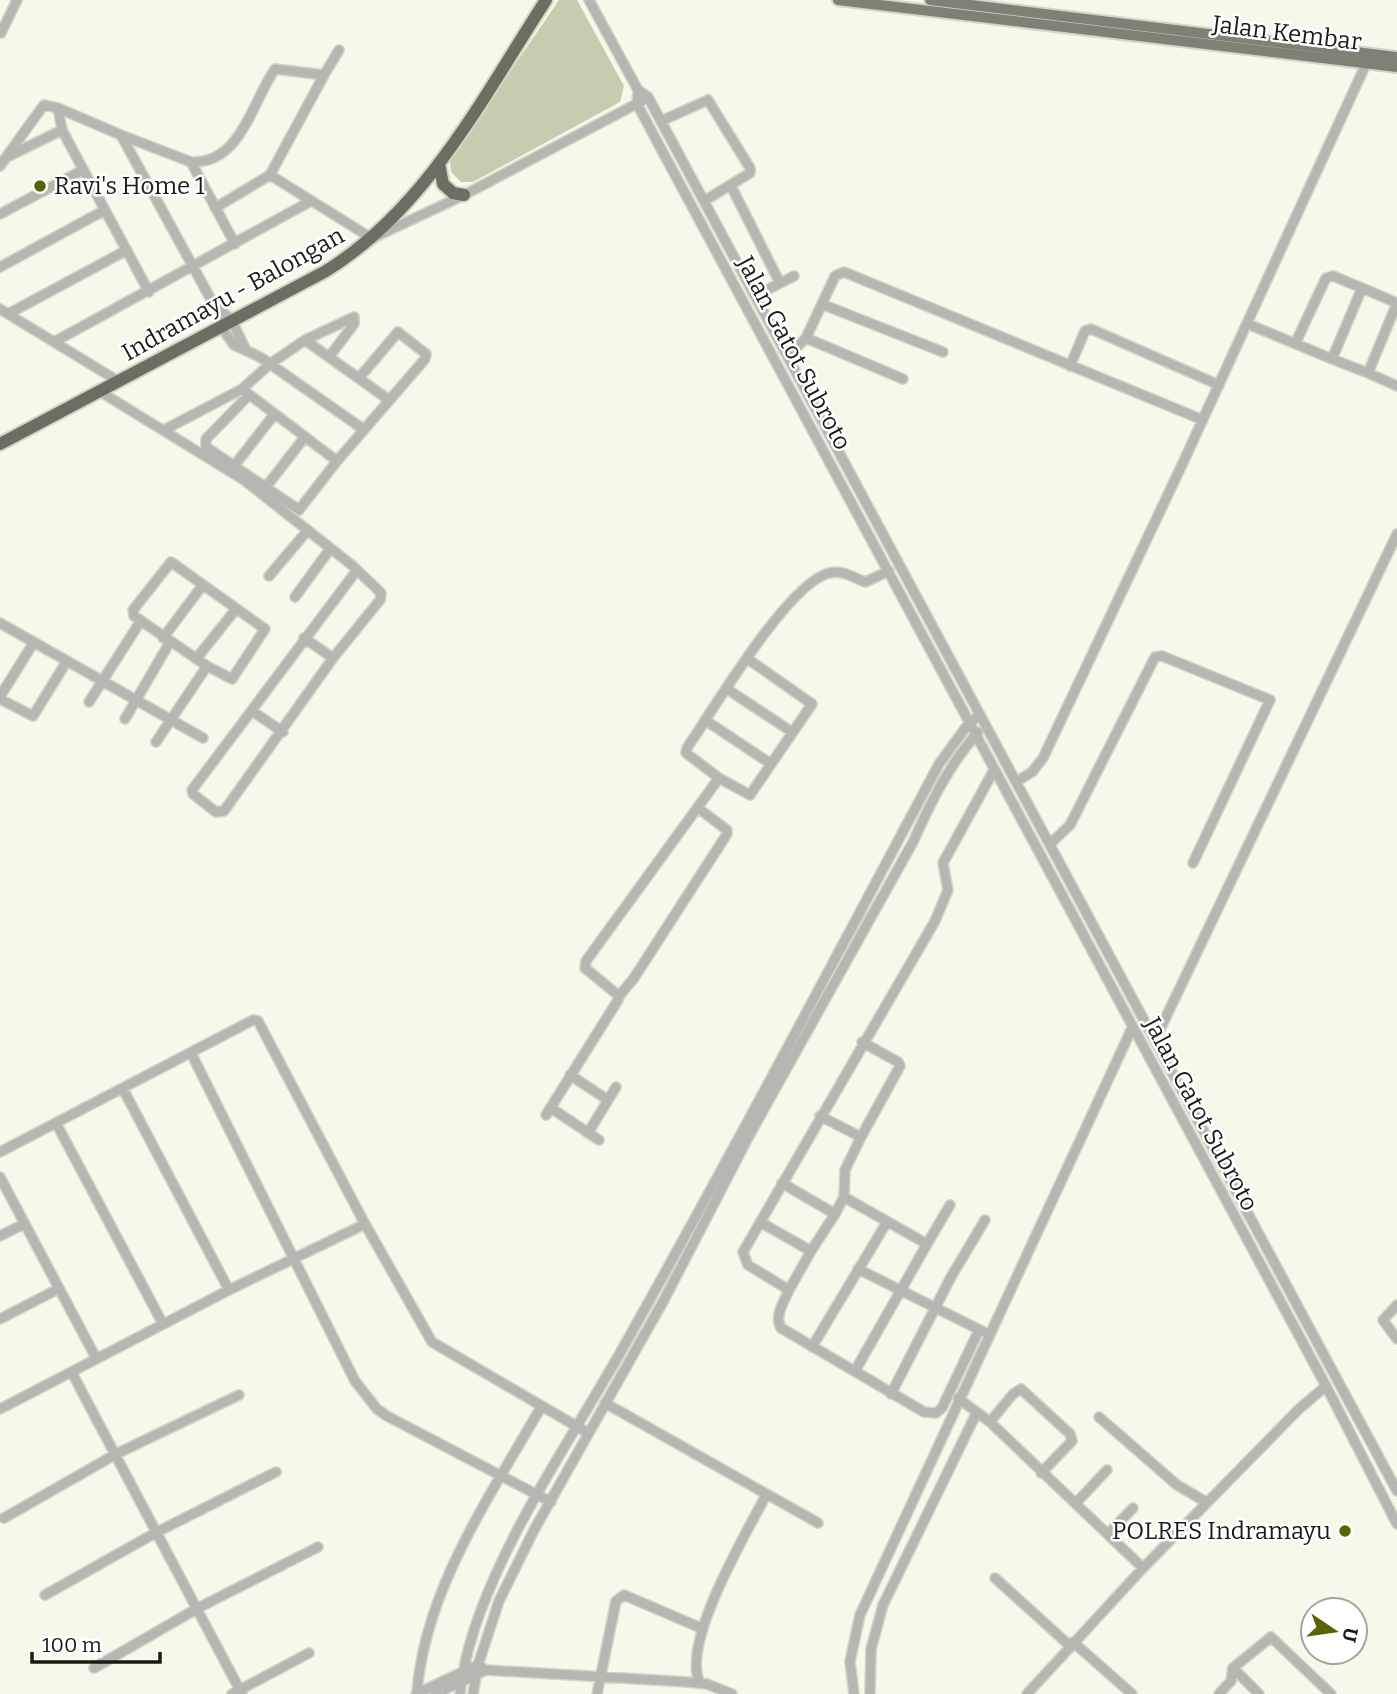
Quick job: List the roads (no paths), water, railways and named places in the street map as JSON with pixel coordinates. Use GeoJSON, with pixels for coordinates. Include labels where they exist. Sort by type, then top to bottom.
{"type":"FeatureCollection","features":[{"type":"Feature","properties":{"kind":"highway","name":"Indramayu - Balongan"},"geometry":{"type":"LineString","coordinates":[[0,444],[225,322],[326,271],[374,238],[439,163],[546,0]]}},
{"type":"Feature","properties":{"kind":"highway"},"geometry":{"type":"LineString","coordinates":[[439,163],[443,184],[453,192],[464,195]]}},
{"type":"Feature","properties":{"kind":"main road","name":"Jalan Kembar"},"geometry":{"type":"LineString","coordinates":[[838,0],[1363,71],[1397,67]]}},
{"type":"Feature","properties":{"kind":"main road","name":"Jalan Kembar"},"geometry":{"type":"LineString","coordinates":[[930,0],[1397,57]]}},
{"type":"Feature","properties":{"kind":"street"},"geometry":{"type":"LineString","coordinates":[[1,33],[17,0]]}},
{"type":"Feature","properties":{"kind":"street","name":"Jalan Gatot Subroto"},"geometry":{"type":"LineString","coordinates":[[589,0],[638,90],[638,104],[681,186],[807,418],[887,573],[1149,1055],[1397,1524]]}},
{"type":"Feature","properties":{"kind":"street"},"geometry":{"type":"LineString","coordinates":[[215,208],[270,175],[339,50]]}},
{"type":"Feature","properties":{"kind":"street"},"geometry":{"type":"LineString","coordinates":[[0,166],[44,106],[58,108],[191,162],[204,162],[232,147],[275,69],[324,75]]}},
{"type":"Feature","properties":{"kind":"street"},"geometry":{"type":"LineString","coordinates":[[1016,782],[1032,772],[1043,758],[1248,324],[1301,202],[1363,71]]}},
{"type":"Feature","properties":{"kind":"street"},"geometry":{"type":"LineString","coordinates":[[270,175],[374,238],[464,195],[638,104],[648,97],[638,90]]}},
{"type":"Feature","properties":{"kind":"street","name":"Jalan Gatot Subroto"},"geometry":{"type":"LineString","coordinates":[[648,97],[1397,1491]]}},
{"type":"Feature","properties":{"kind":"street"},"geometry":{"type":"LineString","coordinates":[[661,121],[708,100],[750,168],[750,173],[704,201]]}},
{"type":"Feature","properties":{"kind":"street"},"geometry":{"type":"LineString","coordinates":[[58,108],[62,130],[149,292]]}},
{"type":"Feature","properties":{"kind":"street"},"geometry":{"type":"LineString","coordinates":[[7,157],[62,130]]}},
{"type":"Feature","properties":{"kind":"street"},"geometry":{"type":"LineString","coordinates":[[121,135],[192,267],[225,322],[234,345],[270,364],[363,429]]}},
{"type":"Feature","properties":{"kind":"street"},"geometry":{"type":"LineString","coordinates":[[191,162],[235,244]]}},
{"type":"Feature","properties":{"kind":"street"},"geometry":{"type":"LineString","coordinates":[[0,214],[83,170]]}},
{"type":"Feature","properties":{"kind":"street"},"geometry":{"type":"LineString","coordinates":[[681,186],[693,180]]}},
{"type":"Feature","properties":{"kind":"street"},"geometry":{"type":"LineString","coordinates":[[731,186],[780,283]]}},
{"type":"Feature","properties":{"kind":"street"},"geometry":{"type":"LineString","coordinates":[[54,342],[311,201]]}},
{"type":"Feature","properties":{"kind":"street"},"geometry":{"type":"LineString","coordinates":[[0,267],[105,210]]}},
{"type":"Feature","properties":{"kind":"street"},"geometry":{"type":"LineString","coordinates":[[4,312],[127,250]]}},
{"type":"Feature","properties":{"kind":"street"},"geometry":{"type":"LineString","coordinates":[[788,356],[806,338],[824,305],[835,276],[844,272],[1203,419]]}},
{"type":"Feature","properties":{"kind":"street"},"geometry":{"type":"LineString","coordinates":[[755,296],[794,276]]}},
{"type":"Feature","properties":{"kind":"street"},"geometry":{"type":"LineString","coordinates":[[1295,344],[1326,278],[1333,276],[1397,303],[1368,373]]}},
{"type":"Feature","properties":{"kind":"street"},"geometry":{"type":"LineString","coordinates":[[1332,359],[1362,288]]}},
{"type":"Feature","properties":{"kind":"street"},"geometry":{"type":"LineString","coordinates":[[824,305],[943,352]]}},
{"type":"Feature","properties":{"kind":"street"},"geometry":{"type":"LineString","coordinates":[[4,312],[118,381]]}},
{"type":"Feature","properties":{"kind":"street"},"geometry":{"type":"LineString","coordinates":[[328,357],[354,324],[354,317],[305,340],[270,364],[205,442],[206,447],[300,510],[363,429],[426,356],[402,333],[396,334],[359,378]]}},
{"type":"Feature","properties":{"kind":"street"},"geometry":{"type":"LineString","coordinates":[[1248,324],[1397,386]]}},
{"type":"Feature","properties":{"kind":"street"},"geometry":{"type":"LineString","coordinates":[[1070,366],[1085,331],[1091,329],[1219,385]]}},
{"type":"Feature","properties":{"kind":"street"},"geometry":{"type":"LineString","coordinates":[[806,338],[903,379]]}},
{"type":"Feature","properties":{"kind":"street"},"geometry":{"type":"LineString","coordinates":[[305,340],[389,400]]}},
{"type":"Feature","properties":{"kind":"street"},"geometry":{"type":"LineString","coordinates":[[99,391],[244,480],[357,570],[382,597],[333,658],[222,813],[216,812],[193,794],[192,790],[357,570]]}},
{"type":"Feature","properties":{"kind":"street"},"geometry":{"type":"LineString","coordinates":[[245,393],[337,461]]}},
{"type":"Feature","properties":{"kind":"street"},"geometry":{"type":"LineString","coordinates":[[164,430],[245,393]]}},
{"type":"Feature","properties":{"kind":"street"},"geometry":{"type":"LineString","coordinates":[[807,418],[817,411]]}},
{"type":"Feature","properties":{"kind":"street"},"geometry":{"type":"LineString","coordinates":[[234,466],[273,416]]}},
{"type":"Feature","properties":{"kind":"street"},"geometry":{"type":"LineString","coordinates":[[816,435],[826,428]]}},
{"type":"Feature","properties":{"kind":"street"},"geometry":{"type":"LineString","coordinates":[[266,487],[304,438]]}},
{"type":"Feature","properties":{"kind":"street"},"geometry":{"type":"LineString","coordinates":[[269,576],[308,530]]}},
{"type":"Feature","properties":{"kind":"street"},"geometry":{"type":"LineString","coordinates":[[1154,1037],[1397,534]]}},
{"type":"Feature","properties":{"kind":"street"},"geometry":{"type":"LineString","coordinates":[[295,597],[330,549]]}},
{"type":"Feature","properties":{"kind":"street"},"geometry":{"type":"LineString","coordinates":[[171,562],[202,586],[265,629],[265,633],[232,679],[196,659],[134,616],[133,610],[171,562]]}},
{"type":"Feature","properties":{"kind":"street"},"geometry":{"type":"LineString","coordinates":[[748,659],[812,702],[750,795],[719,778],[685,751],[705,720],[748,659],[787,605],[808,583],[831,572],[843,572],[870,581],[887,573]]}},
{"type":"Feature","properties":{"kind":"street"},"geometry":{"type":"LineString","coordinates":[[125,719],[167,640],[202,586]]}},
{"type":"Feature","properties":{"kind":"street"},"geometry":{"type":"LineString","coordinates":[[196,659],[236,609]]}},
{"type":"Feature","properties":{"kind":"street"},"geometry":{"type":"LineString","coordinates":[[89,702],[140,622]]}},
{"type":"Feature","properties":{"kind":"street"},"geometry":{"type":"LineString","coordinates":[[0,623],[202,738]]}},
{"type":"Feature","properties":{"kind":"street"},"geometry":{"type":"LineString","coordinates":[[304,638],[333,658]]}},
{"type":"Feature","properties":{"kind":"street"},"geometry":{"type":"LineString","coordinates":[[33,642],[1,695],[2,700],[33,716],[67,661]]}},
{"type":"Feature","properties":{"kind":"street"},"geometry":{"type":"LineString","coordinates":[[1050,844],[1070,825],[1155,657],[1162,656],[1270,700],[1193,863]]}},
{"type":"Feature","properties":{"kind":"street"},"geometry":{"type":"LineString","coordinates":[[156,742],[207,666]]}},
{"type":"Feature","properties":{"kind":"street"},"geometry":{"type":"LineString","coordinates":[[727,689],[792,732]]}},
{"type":"Feature","properties":{"kind":"street"},"geometry":{"type":"LineString","coordinates":[[252,711],[282,732]]}},
{"type":"Feature","properties":{"kind":"street"},"geometry":{"type":"LineString","coordinates":[[460,1694],[463,1671],[491,1586],[537,1494],[579,1427],[623,1348],[906,831],[939,764],[969,723],[983,719]]}},
{"type":"Feature","properties":{"kind":"street"},"geometry":{"type":"LineString","coordinates":[[473,1694],[499,1601],[912,842],[932,799],[983,719]]}},
{"type":"Feature","properties":{"kind":"street"},"geometry":{"type":"LineString","coordinates":[[705,720],[771,764]]}},
{"type":"Feature","properties":{"kind":"street"},"geometry":{"type":"LineString","coordinates":[[789,1290],[744,1260],[743,1252],[862,1042],[935,921],[948,890],[943,863],[994,769]]}},
{"type":"Feature","properties":{"kind":"street"},"geometry":{"type":"LineString","coordinates":[[619,996],[585,968],[586,961],[719,778]]}},
{"type":"Feature","properties":{"kind":"street"},"geometry":{"type":"LineString","coordinates":[[599,1140],[549,1112],[619,996],[634,978],[727,834],[726,830],[698,808]]}},
{"type":"Feature","properties":{"kind":"street"},"geometry":{"type":"LineString","coordinates":[[0,1152],[253,1020],[261,1023],[365,1224],[432,1342],[589,1434]]}},
{"type":"Feature","properties":{"kind":"street"},"geometry":{"type":"LineString","coordinates":[[862,1042],[898,1062],[900,1069],[845,1170],[844,1197],[789,1290],[778,1322],[785,1331],[924,1412],[939,1411],[984,1332],[1134,1028]]}},
{"type":"Feature","properties":{"kind":"street"},"geometry":{"type":"LineString","coordinates":[[191,1053],[355,1381],[377,1409],[551,1502]]}},
{"type":"Feature","properties":{"kind":"street"},"geometry":{"type":"LineString","coordinates":[[570,1075],[608,1100]]}},
{"type":"Feature","properties":{"kind":"street"},"geometry":{"type":"LineString","coordinates":[[589,1133],[616,1087]]}},
{"type":"Feature","properties":{"kind":"street"},"geometry":{"type":"LineString","coordinates":[[123,1088],[229,1290]]}},
{"type":"Feature","properties":{"kind":"street"},"geometry":{"type":"LineString","coordinates":[[820,1116],[861,1137]]}},
{"type":"Feature","properties":{"kind":"street"},"geometry":{"type":"LineString","coordinates":[[56,1123],[163,1324]]}},
{"type":"Feature","properties":{"kind":"street"},"geometry":{"type":"LineString","coordinates":[[0,1177],[96,1358]]}},
{"type":"Feature","properties":{"kind":"street"},"geometry":{"type":"LineString","coordinates":[[782,1183],[835,1214]]}},
{"type":"Feature","properties":{"kind":"street"},"geometry":{"type":"LineString","coordinates":[[844,1197],[927,1244]]}},
{"type":"Feature","properties":{"kind":"street"},"geometry":{"type":"LineString","coordinates":[[855,1371],[950,1205]]}},
{"type":"Feature","properties":{"kind":"street"},"geometry":{"type":"LineString","coordinates":[[891,1394],[985,1220]]}},
{"type":"Feature","properties":{"kind":"street"},"geometry":{"type":"LineString","coordinates":[[760,1222],[811,1251]]}},
{"type":"Feature","properties":{"kind":"street"},"geometry":{"type":"LineString","coordinates":[[812,1347],[887,1222]]}},
{"type":"Feature","properties":{"kind":"street"},"geometry":{"type":"LineString","coordinates":[[0,1236],[24,1224]]}},
{"type":"Feature","properties":{"kind":"street"},"geometry":{"type":"LineString","coordinates":[[0,1409],[229,1290],[365,1224]]}},
{"type":"Feature","properties":{"kind":"street"},"geometry":{"type":"LineString","coordinates":[[858,1269],[984,1332]]}},
{"type":"Feature","properties":{"kind":"street"},"geometry":{"type":"LineString","coordinates":[[0,1319],[58,1289]]}},
{"type":"Feature","properties":{"kind":"street"},"geometry":{"type":"LineString","coordinates":[[1397,1305],[1383,1320],[1397,1339]]}},
{"type":"Feature","properties":{"kind":"street"},"geometry":{"type":"LineString","coordinates":[[854,1694],[850,1661],[860,1615],[959,1399],[984,1332]]}},
{"type":"Feature","properties":{"kind":"street"},"geometry":{"type":"LineString","coordinates":[[623,1348],[632,1354]]}},
{"type":"Feature","properties":{"kind":"street"},"geometry":{"type":"LineString","coordinates":[[72,1373],[198,1608],[238,1693],[309,1653]]}},
{"type":"Feature","properties":{"kind":"street"},"geometry":{"type":"LineString","coordinates":[[1027,1694],[1206,1502],[1326,1386]]}},
{"type":"Feature","properties":{"kind":"street"},"geometry":{"type":"LineString","coordinates":[[990,1422],[1013,1394],[1021,1389],[1067,1431],[1072,1441],[1041,1473]]}},
{"type":"Feature","properties":{"kind":"street"},"geometry":{"type":"LineString","coordinates":[[4,1518],[116,1454],[239,1395]]}},
{"type":"Feature","properties":{"kind":"street"},"geometry":{"type":"LineString","coordinates":[[959,1399],[990,1422],[1143,1568]]}},
{"type":"Feature","properties":{"kind":"street"},"geometry":{"type":"LineString","coordinates":[[605,1403],[818,1523]]}},
{"type":"Feature","properties":{"kind":"street"},"geometry":{"type":"LineString","coordinates":[[417,1694],[434,1613],[450,1572],[541,1407]]}},
{"type":"Feature","properties":{"kind":"street"},"geometry":{"type":"LineString","coordinates":[[870,1694],[871,1648],[883,1605],[975,1411]]}},
{"type":"Feature","properties":{"kind":"street"},"geometry":{"type":"LineString","coordinates":[[1100,1417],[1177,1485],[1206,1502]]}},
{"type":"Feature","properties":{"kind":"street"},"geometry":{"type":"LineString","coordinates":[[1076,1503],[1107,1471]]}},
{"type":"Feature","properties":{"kind":"street"},"geometry":{"type":"LineString","coordinates":[[46,1595],[157,1532],[276,1472]]}},
{"type":"Feature","properties":{"kind":"street"},"geometry":{"type":"LineString","coordinates":[[700,1683],[694,1667],[701,1628],[766,1494]]}},
{"type":"Feature","properties":{"kind":"street"},"geometry":{"type":"LineString","coordinates":[[1108,1533],[1133,1508]]}},
{"type":"Feature","properties":{"kind":"street"},"geometry":{"type":"LineString","coordinates":[[93,1668],[198,1608],[318,1548]]}},
{"type":"Feature","properties":{"kind":"street"},"geometry":{"type":"LineString","coordinates":[[995,1578],[1132,1694]]}},
{"type":"Feature","properties":{"kind":"street"},"geometry":{"type":"LineString","coordinates":[[597,1694],[616,1601],[620,1597],[624,1595],[701,1628]]}},
{"type":"Feature","properties":{"kind":"street"},"geometry":{"type":"LineString","coordinates":[[1219,1694],[1231,1681],[1233,1668],[1271,1637],[1331,1694]]}},
{"type":"Feature","properties":{"kind":"street"},"geometry":{"type":"LineString","coordinates":[[1233,1668],[1259,1694]]}},
{"type":"Feature","properties":{"kind":"street"},"geometry":{"type":"LineString","coordinates":[[417,1694],[463,1671],[480,1670],[700,1683],[732,1694]]}},
{"type":"Feature","properties":{"kind":"street"},"geometry":{"type":"LineString","coordinates":[[435,1694],[480,1670]]}},
{"type":"Feature","properties":{"kind":"place","name":"Ravi's Home 1"},"geometry":{"type":"Point","coordinates":[40,186]}},
{"type":"Feature","properties":{"kind":"place","name":"POLRES Indramayu"},"geometry":{"type":"Point","coordinates":[1345,1531]}}]}
